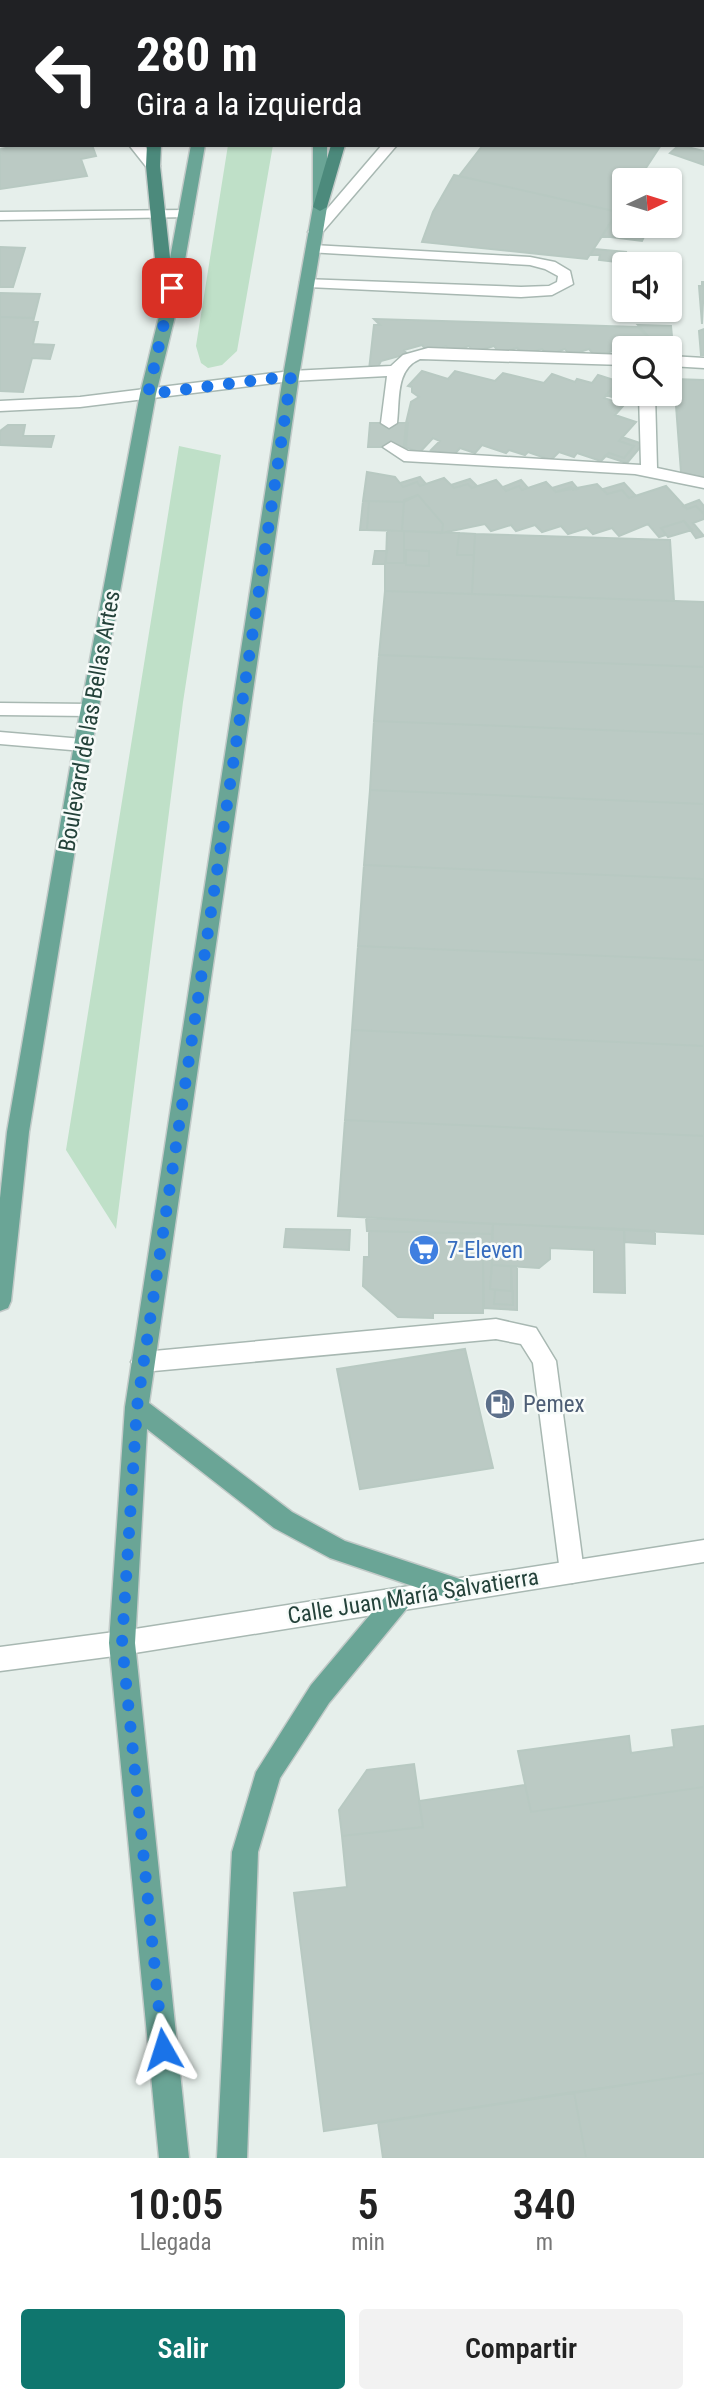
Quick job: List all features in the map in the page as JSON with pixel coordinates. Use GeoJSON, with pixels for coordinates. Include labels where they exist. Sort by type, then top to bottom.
{"type":"FeatureCollection","features":[{"type":"Feature","properties":{"kind":"highway"},"geometry":{"type":"LineString","coordinates":[[154,147],[153,166],[167,312]]}},
{"type":"Feature","properties":{"kind":"highway"},"geometry":{"type":"LineString","coordinates":[[320,207],[337,147]]}},
{"type":"Feature","properties":{"kind":"main road","name":"Boulevard de las Bellas Artes"},"geometry":{"type":"LineString","coordinates":[[0,1301],[18,1132],[83,745],[148,394],[167,312],[198,147]]}},
{"type":"Feature","properties":{"kind":"main road"},"geometry":{"type":"LineString","coordinates":[[174,2158],[122,1643],[137,1407],[291,376],[320,207],[320,147]]}},
{"type":"Feature","properties":{"kind":"main road"},"geometry":{"type":"LineString","coordinates":[[0,1163],[18,1132]]}},
{"type":"Feature","properties":{"kind":"main road"},"geometry":{"type":"LineString","coordinates":[[137,1407],[283,1520],[339,1550],[457,1589]]}},
{"type":"Feature","properties":{"kind":"main road"},"geometry":{"type":"LineString","coordinates":[[232,2158],[245,1852],[270,1772],[320,1694],[399,1599]]}},
{"type":"Feature","properties":{"kind":"street"},"geometry":{"type":"LineString","coordinates":[[138,147],[153,166]]}},
{"type":"Feature","properties":{"kind":"street"},"geometry":{"type":"LineString","coordinates":[[315,232],[388,147]]}},
{"type":"Feature","properties":{"kind":"street"},"geometry":{"type":"LineString","coordinates":[[0,216],[186,214]]}},
{"type":"Feature","properties":{"kind":"street"},"geometry":{"type":"LineString","coordinates":[[307,282],[521,292],[552,290],[565,284],[565,274],[550,265],[530,261],[313,249]]}},
{"type":"Feature","properties":{"kind":"street"},"geometry":{"type":"LineString","coordinates":[[390,423],[394,382],[400,362],[412,355],[428,353],[612,360]]}},
{"type":"Feature","properties":{"kind":"street"},"geometry":{"type":"LineString","coordinates":[[682,362],[704,363]]}},
{"type":"Feature","properties":{"kind":"street"},"geometry":{"type":"LineString","coordinates":[[0,406],[80,402],[291,376],[394,382]]}},
{"type":"Feature","properties":{"kind":"street"},"geometry":{"type":"LineString","coordinates":[[646,406],[649,471]]}},
{"type":"Feature","properties":{"kind":"street"},"geometry":{"type":"LineString","coordinates":[[391,447],[404,456],[649,471],[704,483]]}},
{"type":"Feature","properties":{"kind":"street"},"geometry":{"type":"LineString","coordinates":[[0,709],[90,710]]}},
{"type":"Feature","properties":{"kind":"street"},"geometry":{"type":"LineString","coordinates":[[0,738],[83,745]]}},
{"type":"Feature","properties":{"kind":"street"},"geometry":{"type":"LineString","coordinates":[[143,1362],[496,1329],[528,1335],[544,1361],[572,1572]]}},
{"type":"Feature","properties":{"kind":"street","name":"Calle Juan María Salvatierra"},"geometry":{"type":"LineString","coordinates":[[0,1659],[122,1643],[704,1550]]}},
{"type":"Feature","properties":{"kind":"green space"},"geometry":{"type":"Polygon","coordinates":[[[228,147],[273,147],[237,351],[222,365],[208,368],[201,363],[196,346],[228,147]]]}},
{"type":"Feature","properties":{"kind":"green space"},"geometry":{"type":"Polygon","coordinates":[[[179,446],[221,455],[183,702],[116,1229],[66,1150],[179,446]]]}},
{"type":"Feature","properties":{"kind":"building"},"geometry":{"type":"Polygon","coordinates":[[[93,147],[96,156],[81,159],[87,176],[0,189],[0,149],[93,147]]]}},
{"type":"Feature","properties":{"kind":"building"},"geometry":{"type":"Polygon","coordinates":[[[481,147],[660,147],[646,168],[612,168],[612,211],[459,176],[481,147]]]}},
{"type":"Feature","properties":{"kind":"building"},"geometry":{"type":"Polygon","coordinates":[[[677,147],[704,151],[704,165],[670,153],[677,147]]]}},
{"type":"Feature","properties":{"kind":"building"},"geometry":{"type":"Polygon","coordinates":[[[454,175],[612,211],[612,221],[587,259],[422,242],[433,212],[454,175]]]}},
{"type":"Feature","properties":{"kind":"building"},"geometry":{"type":"Polygon","coordinates":[[[612,220],[612,237],[602,236],[612,220]]]}},
{"type":"Feature","properties":{"kind":"building"},"geometry":{"type":"Polygon","coordinates":[[[618,238],[643,238],[642,241],[618,238]]]}},
{"type":"Feature","properties":{"kind":"building"},"geometry":{"type":"Polygon","coordinates":[[[0,247],[25,248],[13,287],[0,287],[0,247]]]}},
{"type":"Feature","properties":{"kind":"building"},"geometry":{"type":"Polygon","coordinates":[[[594,249],[626,252],[612,252],[612,262],[599,260],[600,255],[590,255],[594,249]]]}},
{"type":"Feature","properties":{"kind":"building"},"geometry":{"type":"Polygon","coordinates":[[[704,282],[702,324],[699,286],[702,286],[704,282]]]}},
{"type":"Feature","properties":{"kind":"building"},"geometry":{"type":"Polygon","coordinates":[[[0,293],[40,294],[34,318],[0,317],[0,293]]]}},
{"type":"Feature","properties":{"kind":"building"},"geometry":{"type":"Polygon","coordinates":[[[0,317],[34,318],[33,322],[38,322],[33,344],[54,345],[50,359],[32,358],[23,392],[0,391],[0,317]]]}},
{"type":"Feature","properties":{"kind":"building"},"geometry":{"type":"Polygon","coordinates":[[[374,319],[638,327],[647,336],[612,336],[612,351],[595,356],[589,349],[570,355],[565,349],[548,355],[542,349],[523,354],[517,348],[500,353],[494,346],[474,352],[469,346],[452,352],[446,346],[427,351],[422,345],[404,350],[407,354],[381,361],[376,371],[369,370],[374,325],[380,325],[374,319]]]}},
{"type":"Feature","properties":{"kind":"building"},"geometry":{"type":"Polygon","coordinates":[[[638,325],[671,326],[672,336],[648,336],[638,325]]]}},
{"type":"Feature","properties":{"kind":"building"},"geometry":{"type":"Polygon","coordinates":[[[704,329],[704,355],[701,355],[699,331],[704,329]]]}},
{"type":"Feature","properties":{"kind":"building"},"geometry":{"type":"Polygon","coordinates":[[[422,371],[448,379],[455,371],[495,381],[503,373],[544,383],[552,374],[575,382],[577,379],[592,383],[598,375],[612,379],[612,388],[604,398],[612,401],[612,406],[623,406],[615,415],[636,422],[619,441],[634,446],[624,458],[609,453],[601,461],[577,453],[574,457],[559,452],[551,460],[528,452],[525,455],[509,450],[506,453],[482,445],[475,453],[460,448],[452,457],[431,450],[440,441],[433,438],[420,452],[404,447],[411,402],[419,397],[412,392],[412,387],[408,386],[422,371]]]}},
{"type":"Feature","properties":{"kind":"building"},"geometry":{"type":"Polygon","coordinates":[[[682,379],[704,380],[704,478],[681,472],[676,406],[682,406],[682,379]]]}},
{"type":"Feature","properties":{"kind":"building"},"geometry":{"type":"Polygon","coordinates":[[[370,423],[408,423],[406,447],[368,447],[370,423]]]}},
{"type":"Feature","properties":{"kind":"building"},"geometry":{"type":"Polygon","coordinates":[[[8,425],[25,425],[23,436],[54,436],[51,447],[0,445],[0,431],[8,425]]]}},
{"type":"Feature","properties":{"kind":"building"},"geometry":{"type":"Polygon","coordinates":[[[622,437],[643,444],[627,463],[605,456],[609,453],[624,458],[634,446],[619,441],[622,437]]]}},
{"type":"Feature","properties":{"kind":"building"},"geometry":{"type":"Polygon","coordinates":[[[367,472],[395,477],[403,487],[417,482],[420,486],[444,478],[454,488],[468,484],[472,488],[496,480],[506,491],[519,486],[522,490],[546,482],[556,492],[597,484],[607,494],[622,490],[629,498],[666,486],[687,509],[696,506],[704,514],[704,519],[693,523],[704,536],[696,538],[684,521],[661,528],[666,535],[659,537],[648,524],[619,536],[612,528],[593,534],[587,528],[568,534],[561,526],[542,532],[535,525],[516,531],[511,525],[491,531],[485,524],[442,533],[443,524],[418,495],[404,502],[363,501],[367,472]]]}},
{"type":"Feature","properties":{"kind":"building"},"geometry":{"type":"Polygon","coordinates":[[[420,477],[426,484],[420,486],[417,482],[403,487],[400,483],[420,477]]]}},
{"type":"Feature","properties":{"kind":"building"},"geometry":{"type":"Polygon","coordinates":[[[470,479],[477,486],[472,488],[468,484],[454,488],[451,485],[470,479]]]}},
{"type":"Feature","properties":{"kind":"building"},"geometry":{"type":"Polygon","coordinates":[[[521,480],[528,488],[522,490],[519,486],[506,491],[503,487],[521,480]]]}},
{"type":"Feature","properties":{"kind":"building"},"geometry":{"type":"Polygon","coordinates":[[[572,482],[578,489],[573,490],[571,487],[556,492],[552,488],[572,482]]]}},
{"type":"Feature","properties":{"kind":"building"},"geometry":{"type":"Polygon","coordinates":[[[624,483],[636,496],[629,498],[622,490],[607,494],[603,489],[624,483]]]}},
{"type":"Feature","properties":{"kind":"building"},"geometry":{"type":"Polygon","coordinates":[[[418,495],[443,524],[442,533],[402,531],[404,500],[418,495]]]}},
{"type":"Feature","properties":{"kind":"building"},"geometry":{"type":"Polygon","coordinates":[[[699,500],[704,506],[704,514],[696,506],[687,509],[683,506],[699,500]]]}},
{"type":"Feature","properties":{"kind":"building"},"geometry":{"type":"Polygon","coordinates":[[[363,501],[369,501],[367,530],[360,530],[363,501]]]}},
{"type":"Feature","properties":{"kind":"building"},"geometry":{"type":"Polygon","coordinates":[[[369,501],[404,502],[402,531],[367,530],[369,501]]]}},
{"type":"Feature","properties":{"kind":"building"},"geometry":{"type":"Polygon","coordinates":[[[684,521],[692,530],[668,537],[661,528],[684,521]]]}},
{"type":"Feature","properties":{"kind":"building"},"geometry":{"type":"Polygon","coordinates":[[[387,531],[404,531],[404,563],[386,563],[387,531]]]}},
{"type":"Feature","properties":{"kind":"building"},"geometry":{"type":"Polygon","coordinates":[[[404,531],[459,533],[457,555],[474,555],[472,594],[385,591],[385,563],[404,563],[404,531]],[[406,550],[406,565],[429,566],[429,551],[406,550]]]}},
{"type":"Feature","properties":{"kind":"building"},"geometry":{"type":"Polygon","coordinates":[[[459,533],[475,534],[474,555],[457,555],[459,533]]]}},
{"type":"Feature","properties":{"kind":"building"},"geometry":{"type":"Polygon","coordinates":[[[475,534],[670,540],[674,601],[472,594],[475,534]]]}},
{"type":"Feature","properties":{"kind":"building"},"geometry":{"type":"Polygon","coordinates":[[[406,550],[429,551],[429,566],[406,565],[406,550]]]}},
{"type":"Feature","properties":{"kind":"building"},"geometry":{"type":"Polygon","coordinates":[[[375,551],[387,551],[385,564],[373,564],[375,551]]]}},
{"type":"Feature","properties":{"kind":"building"},"geometry":{"type":"Polygon","coordinates":[[[385,591],[704,602],[704,667],[379,655],[385,591]]]}},
{"type":"Feature","properties":{"kind":"building"},"geometry":{"type":"Polygon","coordinates":[[[379,655],[704,667],[704,734],[374,721],[379,655]]]}},
{"type":"Feature","properties":{"kind":"building"},"geometry":{"type":"Polygon","coordinates":[[[374,721],[704,734],[704,804],[370,790],[374,721]]]}},
{"type":"Feature","properties":{"kind":"building"},"geometry":{"type":"Polygon","coordinates":[[[370,790],[704,804],[704,879],[364,865],[370,790]]]}},
{"type":"Feature","properties":{"kind":"building"},"geometry":{"type":"Polygon","coordinates":[[[364,865],[704,879],[704,960],[358,946],[364,865]]]}},
{"type":"Feature","properties":{"kind":"building"},"geometry":{"type":"Polygon","coordinates":[[[358,946],[704,960],[704,1046],[352,1030],[358,946]]]}},
{"type":"Feature","properties":{"kind":"building"},"geometry":{"type":"Polygon","coordinates":[[[352,1030],[704,1046],[704,1136],[345,1120],[352,1030]]]}},
{"type":"Feature","properties":{"kind":"building"},"geometry":{"type":"Polygon","coordinates":[[[345,1120],[704,1136],[704,1234],[338,1216],[345,1120]]]}},
{"type":"Feature","properties":{"kind":"building"},"geometry":{"type":"Polygon","coordinates":[[[366,1218],[493,1224],[492,1234],[367,1231],[366,1218]]]}},
{"type":"Feature","properties":{"kind":"building"},"geometry":{"type":"Polygon","coordinates":[[[493,1224],[624,1229],[625,1293],[594,1292],[594,1250],[550,1248],[550,1259],[539,1268],[492,1265],[493,1224]]]}},
{"type":"Feature","properties":{"kind":"building"},"geometry":{"type":"Polygon","coordinates":[[[286,1229],[350,1230],[349,1250],[284,1247],[286,1229]]]}},
{"type":"Feature","properties":{"kind":"building"},"geometry":{"type":"Polygon","coordinates":[[[624,1229],[655,1231],[655,1244],[625,1242],[624,1229]]]}},
{"type":"Feature","properties":{"kind":"building"},"geometry":{"type":"Polygon","coordinates":[[[369,1231],[492,1234],[492,1260],[483,1260],[483,1313],[433,1313],[433,1318],[398,1317],[363,1286],[364,1257],[369,1257],[369,1231]]]}},
{"type":"Feature","properties":{"kind":"building"},"geometry":{"type":"Polygon","coordinates":[[[483,1260],[492,1260],[490,1289],[495,1290],[494,1304],[513,1305],[511,1266],[517,1266],[517,1310],[484,1308],[483,1260]]]}},
{"type":"Feature","properties":{"kind":"building"},"geometry":{"type":"Polygon","coordinates":[[[492,1265],[511,1266],[511,1291],[490,1289],[492,1265]]]}},
{"type":"Feature","properties":{"kind":"building"},"geometry":{"type":"Polygon","coordinates":[[[495,1290],[513,1291],[513,1305],[494,1304],[495,1290]]]}},
{"type":"Feature","properties":{"kind":"building"},"geometry":{"type":"Polygon","coordinates":[[[465,1349],[493,1468],[360,1489],[337,1369],[465,1349]]]}},
{"type":"Feature","properties":{"kind":"building"},"geometry":{"type":"Polygon","coordinates":[[[704,1726],[704,1787],[531,1812],[518,1751],[629,1736],[631,1753],[674,1747],[672,1730],[704,1726]]]}},
{"type":"Feature","properties":{"kind":"building"},"geometry":{"type":"Polygon","coordinates":[[[414,1764],[423,1827],[342,1836],[339,1810],[367,1770],[414,1764]]]}},
{"type":"Feature","properties":{"kind":"building"},"geometry":{"type":"Polygon","coordinates":[[[525,1785],[531,1812],[704,1787],[704,2073],[324,2131],[294,1893],[347,1887],[342,1836],[423,1827],[419,1801],[525,1785]]]}},
{"type":"Feature","properties":{"kind":"building"},"geometry":{"type":"Polygon","coordinates":[[[704,2073],[704,2158],[586,2158],[574,2092],[704,2073]]]}},
{"type":"Feature","properties":{"kind":"building"},"geometry":{"type":"Polygon","coordinates":[[[574,2092],[586,2158],[383,2158],[378,2122],[574,2092]]]}},
{"type":"Feature","properties":{"kind":"place","name":"7-Eleven"},"geometry":{"type":"Point","coordinates":[424,1250]}},
{"type":"Feature","properties":{"kind":"place","name":"Pemex"},"geometry":{"type":"Point","coordinates":[500,1404]}},
{"type":"Feature","properties":{"kind":"route"},"geometry":{"type":"LineString","coordinates":[[163,2049],[122,1643],[137,1407],[291,376],[148,394],[172,288]]}}]}
